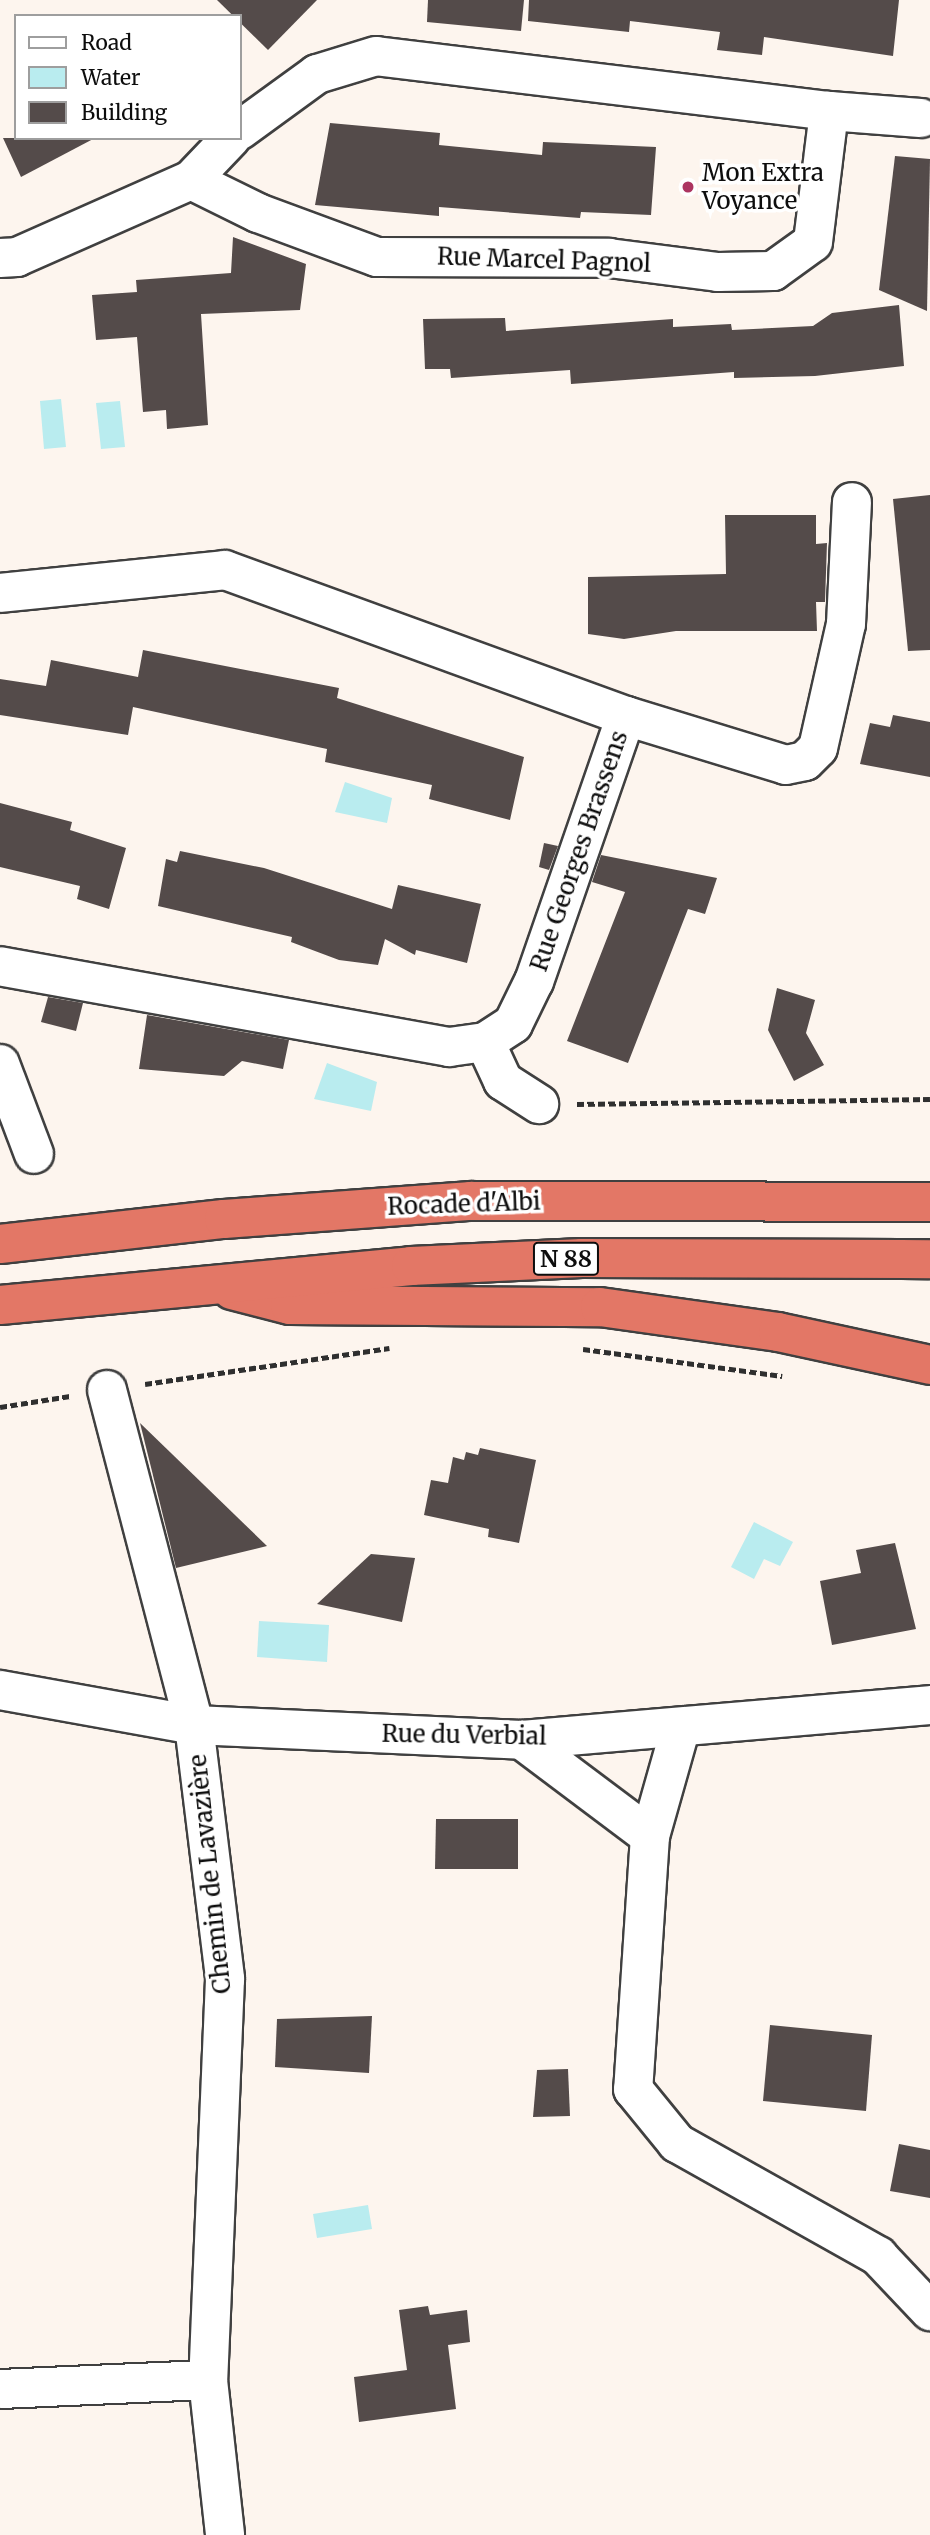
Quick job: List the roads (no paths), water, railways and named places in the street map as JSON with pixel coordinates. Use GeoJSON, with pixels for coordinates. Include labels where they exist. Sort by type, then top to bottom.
{"type":"FeatureCollection","features":[{"type":"Feature","properties":{"kind":"highway"},"geometry":{"type":"LineString","coordinates":[[471,1201],[930,1178]]}},
{"type":"Feature","properties":{"kind":"highway","name":"Rocade d'Albi"},"geometry":{"type":"LineString","coordinates":[[0,1244],[224,1219],[471,1201],[930,1202]]}},
{"type":"Feature","properties":{"kind":"highway","name":"N 88"},"geometry":{"type":"LineString","coordinates":[[0,1305],[203,1282],[582,1258],[930,1259]]}},
{"type":"Feature","properties":{"kind":"highway"},"geometry":{"type":"LineString","coordinates":[[203,1282],[290,1305],[600,1307],[778,1332],[930,1365]]}},
{"type":"Feature","properties":{"kind":"street"},"geometry":{"type":"LineString","coordinates":[[242,129],[317,74],[376,57],[829,111],[921,118]]}},
{"type":"Feature","properties":{"kind":"street","name":"Rue Marcel Pagnol"},"geometry":{"type":"LineString","coordinates":[[191,180],[258,213],[377,257],[609,258],[718,272],[773,271],[813,242],[829,111]]}},
{"type":"Feature","properties":{"kind":"street"},"geometry":{"type":"LineString","coordinates":[[0,258],[17,257],[191,180],[229,140]]}},
{"type":"Feature","properties":{"kind":"street"},"geometry":{"type":"LineString","coordinates":[[626,716],[786,765],[805,761],[818,748],[846,624],[852,502]]}},
{"type":"Feature","properties":{"kind":"street","name":"Rue Georges Brassens"},"geometry":{"type":"LineString","coordinates":[[0,593],[226,570],[626,716],[534,981],[513,1024],[485,1042],[449,1047],[0,966]]}},
{"type":"Feature","properties":{"kind":"street"},"geometry":{"type":"LineString","coordinates":[[485,1042],[503,1081],[539,1104]]}},
{"type":"Feature","properties":{"kind":"street"},"geometry":{"type":"LineString","coordinates":[[0,1064],[34,1154]]}},
{"type":"Feature","properties":{"kind":"street","name":"Chemin de Lavazière"},"geometry":{"type":"LineString","coordinates":[[107,1390],[194,1725],[225,1979],[208,2380],[225,2535]]}},
{"type":"Feature","properties":{"kind":"street","name":"Rue du Verbial"},"geometry":{"type":"LineString","coordinates":[[0,1690],[194,1725],[522,1740],[680,1730],[930,1705]]}},
{"type":"Feature","properties":{"kind":"street"},"geometry":{"type":"LineString","coordinates":[[680,1730],[650,1836],[632,2089],[677,2143],[877,2256],[930,2311]]}},
{"type":"Feature","properties":{"kind":"street"},"geometry":{"type":"LineString","coordinates":[[522,1740],[650,1836]]}},
{"type":"Feature","properties":{"kind":"street"},"geometry":{"type":"LineString","coordinates":[[0,2389],[208,2380]]}},
{"type":"Feature","properties":{"kind":"water"},"geometry":{"type":"Polygon","coordinates":[[[61,399],[66,447],[44,449],[40,401],[61,399]]]}},
{"type":"Feature","properties":{"kind":"water"},"geometry":{"type":"Polygon","coordinates":[[[120,401],[125,447],[101,449],[96,403],[120,401]]]}},
{"type":"Feature","properties":{"kind":"water"},"geometry":{"type":"Polygon","coordinates":[[[345,782],[392,798],[387,823],[335,812],[345,782]]]}},
{"type":"Feature","properties":{"kind":"water"},"geometry":{"type":"Polygon","coordinates":[[[327,1063],[377,1082],[371,1111],[314,1099],[327,1063]]]}},
{"type":"Feature","properties":{"kind":"water"},"geometry":{"type":"Polygon","coordinates":[[[754,1522],[793,1542],[780,1566],[764,1559],[754,1579],[731,1567],[754,1522]]]}},
{"type":"Feature","properties":{"kind":"water"},"geometry":{"type":"Polygon","coordinates":[[[259,1621],[329,1625],[327,1662],[257,1657],[259,1621]]]}},
{"type":"Feature","properties":{"kind":"water"},"geometry":{"type":"Polygon","coordinates":[[[368,2205],[372,2229],[317,2238],[313,2214],[368,2205]]]}},
{"type":"Feature","properties":{"kind":"place","name":"Mon Extra Voyance"},"geometry":{"type":"Point","coordinates":[688,187]}}]}
